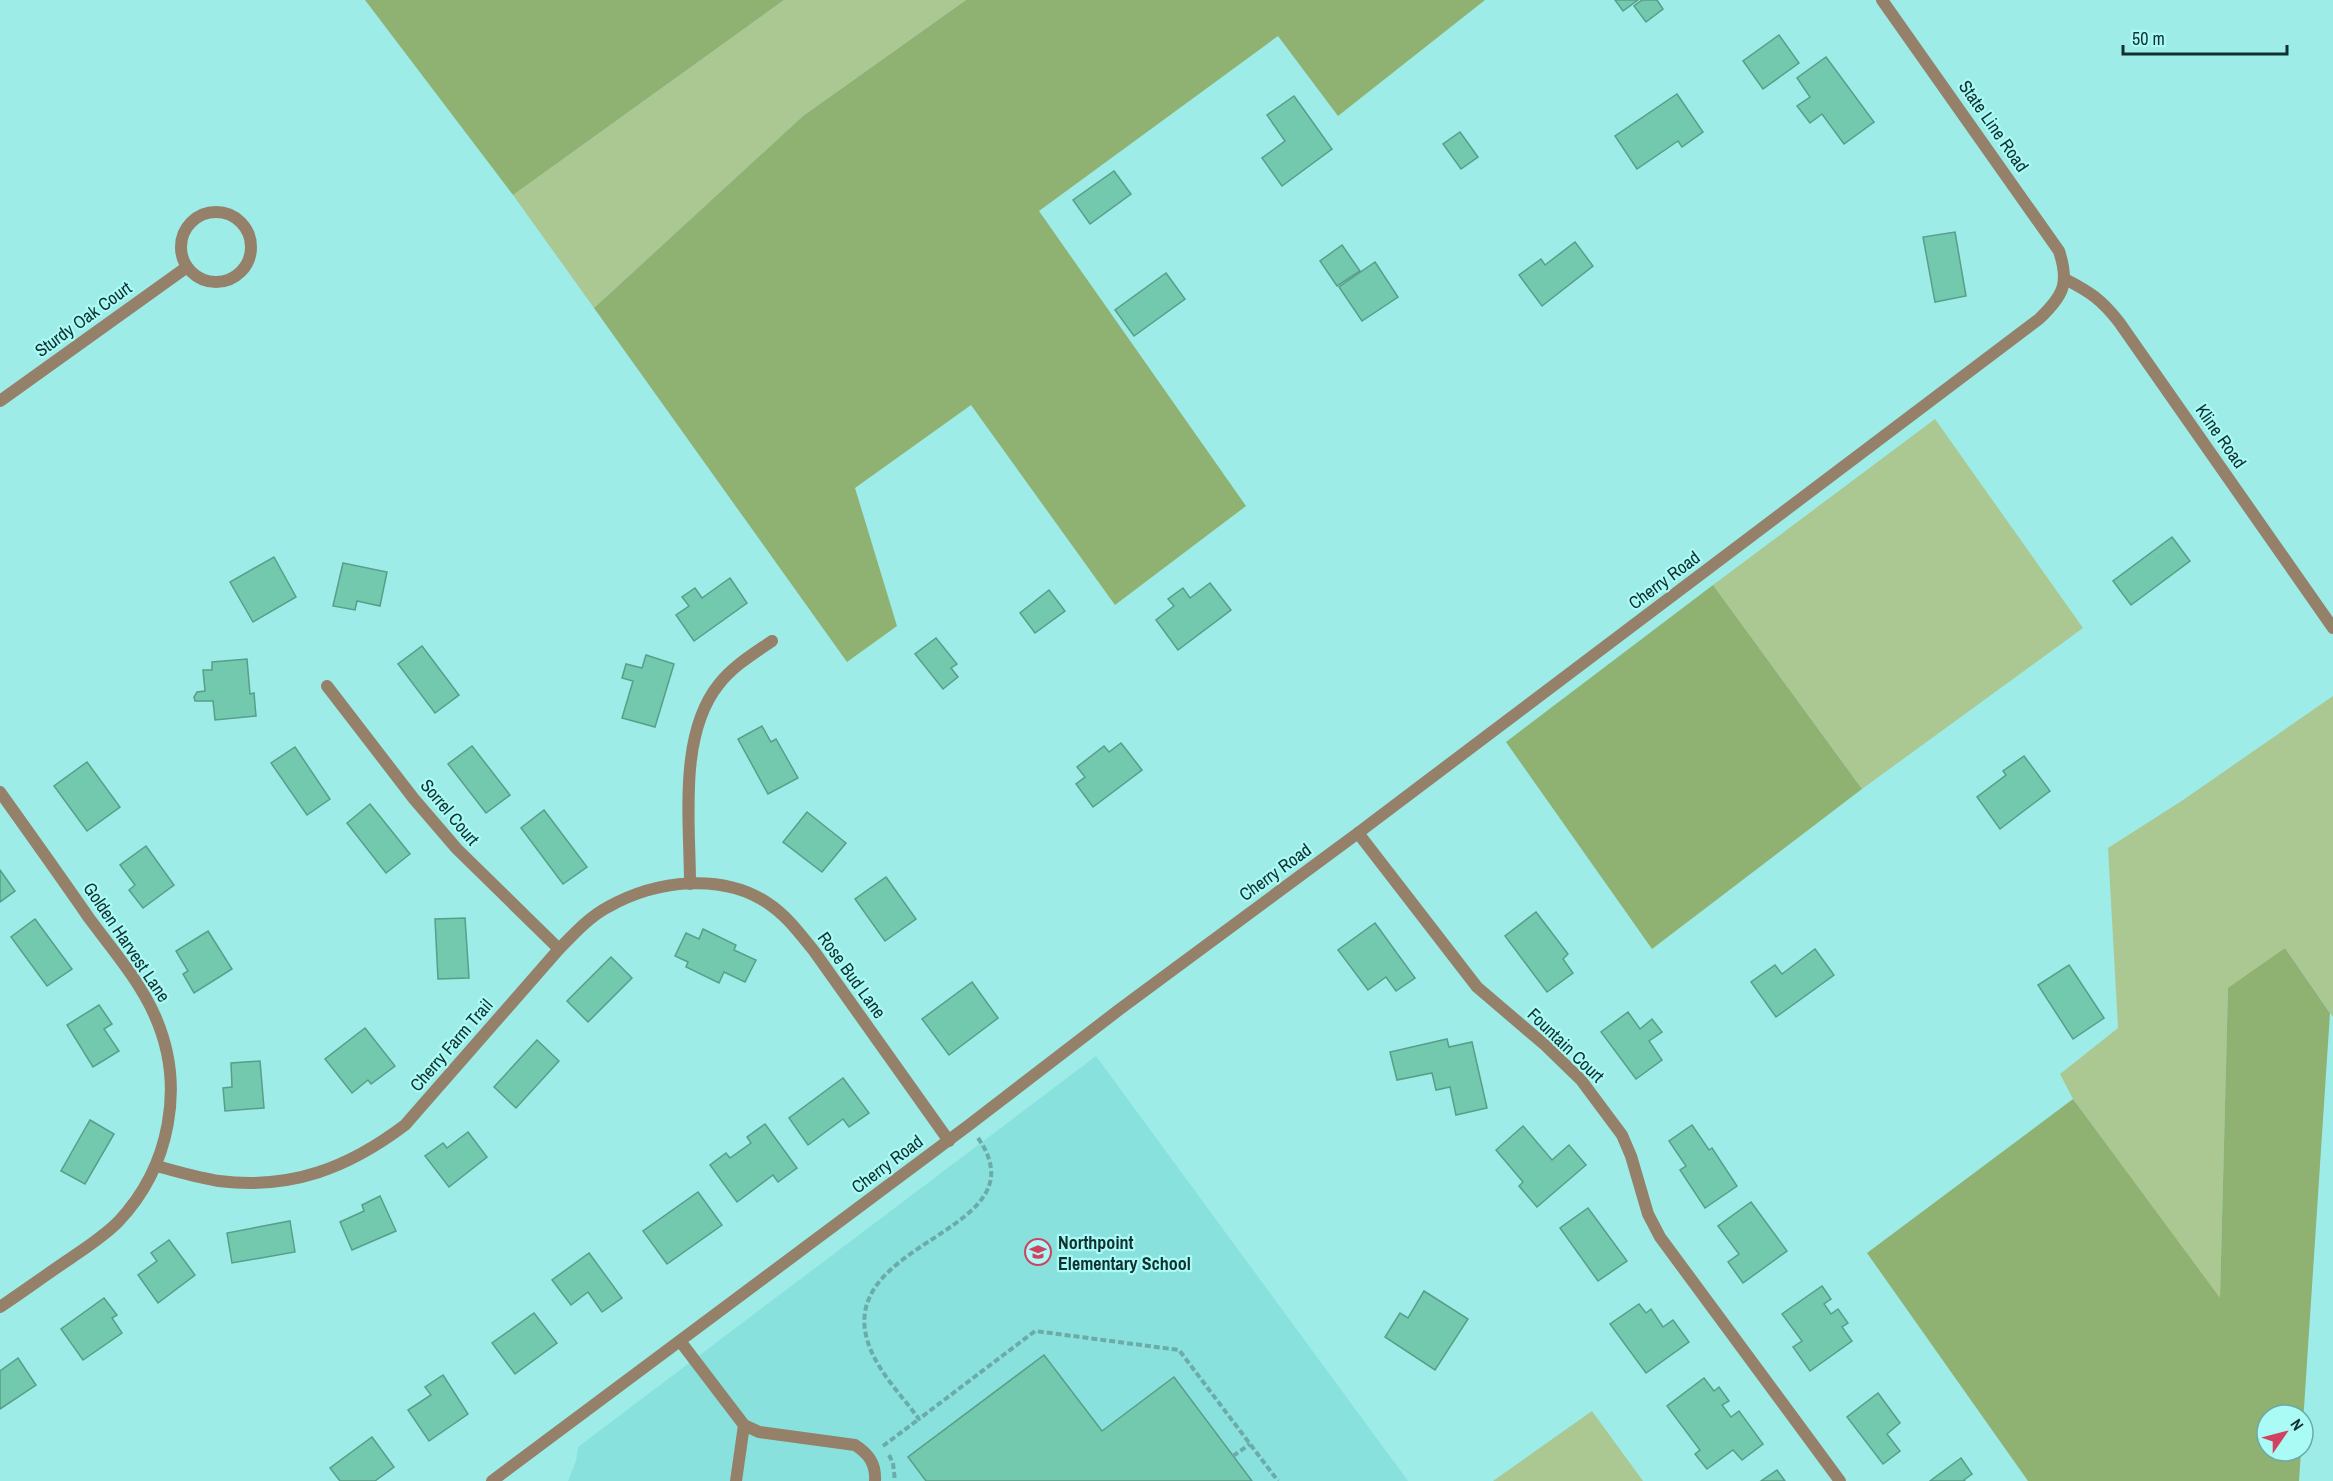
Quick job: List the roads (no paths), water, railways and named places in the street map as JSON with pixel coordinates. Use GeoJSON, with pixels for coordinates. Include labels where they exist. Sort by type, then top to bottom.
{"type":"FeatureCollection","features":[{"type":"Feature","properties":{"kind":"street","name":"State Line Road"},"geometry":{"type":"LineString","coordinates":[[1882,0],[2053,242],[2063,264],[2065,279]]}},
{"type":"Feature","properties":{"kind":"street"},"geometry":{"type":"LineString","coordinates":[[226,214],[237,219],[245,228],[250,239],[251,251],[248,263],[241,273],[219,282],[207,281],[187,267],[182,244],[185,232],[192,222],[202,215],[226,214]]}},
{"type":"Feature","properties":{"kind":"street","name":"Sturdy Oak Court"},"geometry":{"type":"LineString","coordinates":[[0,401],[187,267]]}},
{"type":"Feature","properties":{"kind":"street","name":"Kline Road"},"geometry":{"type":"LineString","coordinates":[[2065,279],[2103,302],[2119,322],[2333,628]]}},
{"type":"Feature","properties":{"kind":"street","name":"Cherry Road"},"geometry":{"type":"LineString","coordinates":[[492,1481],[949,1141],[1120,1009],[1358,833],[2039,319],[2055,304],[2063,291],[2065,279]]}},
{"type":"Feature","properties":{"kind":"street"},"geometry":{"type":"LineString","coordinates":[[690,884],[690,778],[692,748],[697,723],[719,684],[742,661],[772,641]]}},
{"type":"Feature","properties":{"kind":"street","name":"Sorrel Court"},"geometry":{"type":"LineString","coordinates":[[327,686],[414,799],[457,849],[559,949]]}},
{"type":"Feature","properties":{"kind":"street","name":"Golden Harvest Lane"},"geometry":{"type":"LineString","coordinates":[[0,792],[144,994],[163,1036],[170,1072],[171,1092],[167,1133],[156,1166]]}},
{"type":"Feature","properties":{"kind":"street","name":"Fountain Court"},"geometry":{"type":"LineString","coordinates":[[1358,833],[1477,987],[1545,1045],[1581,1080],[1622,1135],[1631,1156],[1648,1214],[1660,1237],[1840,1481]]}},
{"type":"Feature","properties":{"kind":"street","name":"Rose Bud Lane"},"geometry":{"type":"LineString","coordinates":[[690,884],[707,883],[748,892],[770,905],[791,923],[814,951],[949,1141]]}},
{"type":"Feature","properties":{"kind":"street","name":"Cherry Farm Trail"},"geometry":{"type":"LineString","coordinates":[[156,1166],[217,1180],[271,1183],[328,1170],[355,1158],[405,1125],[559,949],[583,925],[607,908],[634,895],[658,888],[690,884]]}},
{"type":"Feature","properties":{"kind":"street"},"geometry":{"type":"LineString","coordinates":[[0,1307],[103,1236],[141,1194],[156,1166]]}},
{"type":"Feature","properties":{"kind":"street"},"geometry":{"type":"LineString","coordinates":[[680,1341],[744,1425],[759,1432],[855,1445],[866,1453],[873,1463],[875,1481]]}},
{"type":"Feature","properties":{"kind":"street"},"geometry":{"type":"LineString","coordinates":[[736,1481],[744,1425]]}},
{"type":"Feature","properties":{"kind":"place","name":"Northpoint Elementary School"},"geometry":{"type":"Point","coordinates":[1038,1252]}}]}
